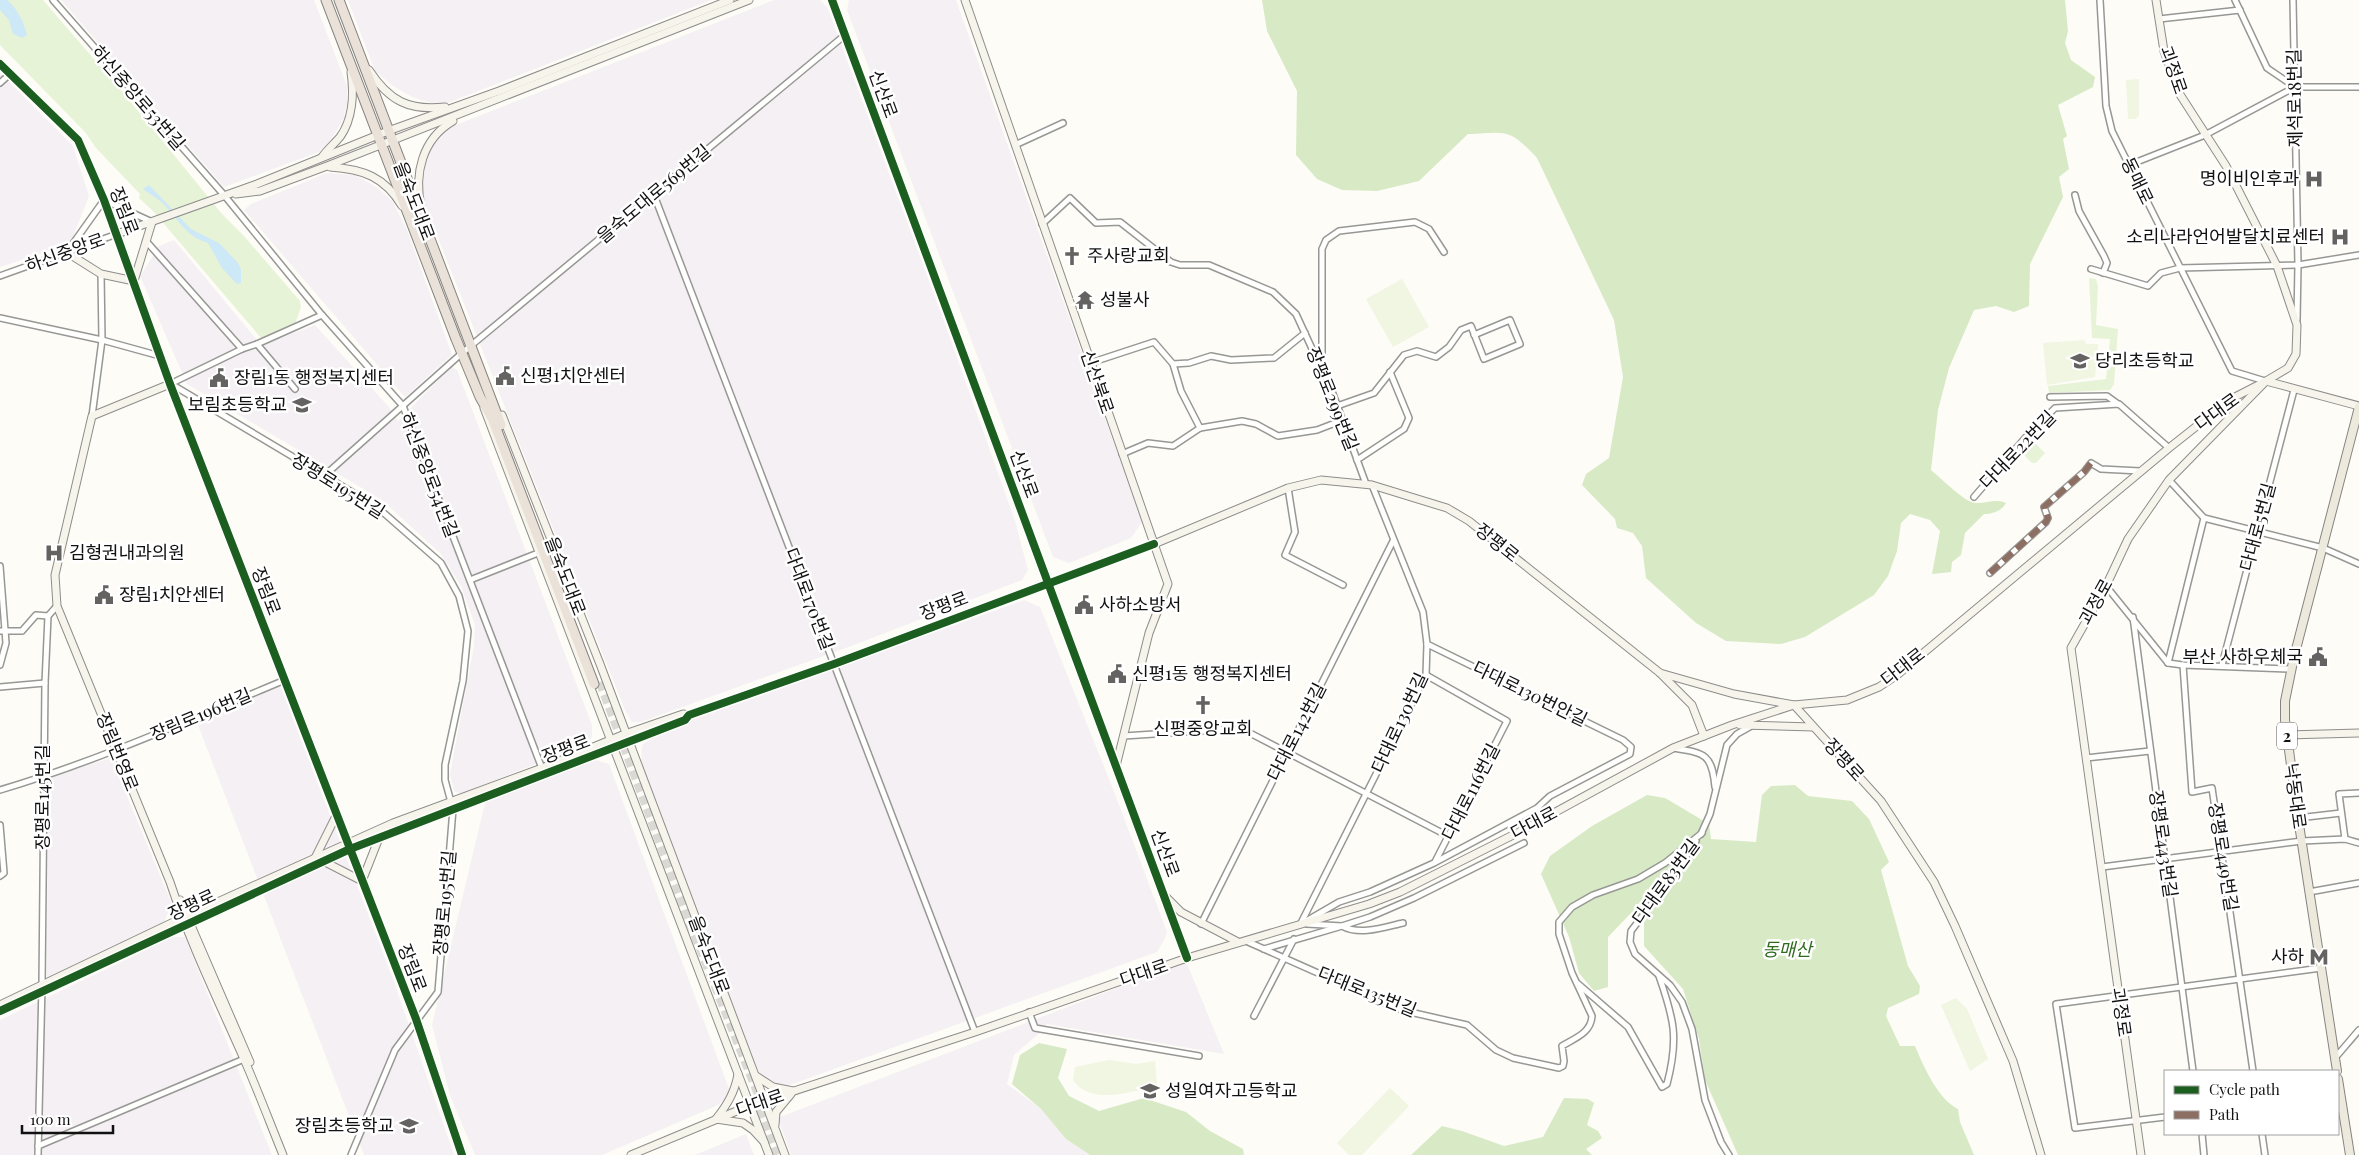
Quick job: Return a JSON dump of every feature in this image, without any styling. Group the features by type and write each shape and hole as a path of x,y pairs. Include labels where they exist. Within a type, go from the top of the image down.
{"highway":[{"name":"을숙도대로","path":"326,0 411,221 485,396"},
{"name":"을숙도대로","path":"339,0 424,227 466,350"},
{"path":"485,396 597,683"}],"main road":[{"name":"낙동대로","path":"2336,1070 2298,818 2287,735 2285,701 2291,669 2359,407"},
{"path":"2339,1095 2350,1155"}],"street":[{"name":"하신중앙로53번길","path":"53,0 221,196"},
{"path":"221,196 730,0"},
{"path":"221,196 260,191 382,146 749,0"},
{"name":"신산로","path":"832,0 1187,958"},
{"name":"신산북로","path":"965,0 1168,584 1168,589 1149,633 1116,766"},
{"name":"동매로","path":"2100,0 2106,106 2112,132 2232,371 2266,381"},
{"name":"괴정로","path":"2141,1155 2071,648 2106,586 2128,540 2169,480 2266,381 2288,368 2296,354 2297,325 2277,266 2226,166 2190,112 2173,78 2164,51 2156,0"},
{"path":"2235,0 2267,68 2295,87"},
{"name":"제석로18번길","path":"2292,0 2298,265 2297,325"},
{"path":"2159,19 2240,10"},
{"name":"을숙도대로569번길","path":"324,476 466,350 846,35"},
{"path":"362,60 376,83 402,103 425,109 456,106"},
{"path":"320,159 341,136 347,121 353,88 350,62"},
{"name":"장림로","path":"0,64 78,140 104,200 170,384 416,1019 462,1155"},
{"path":"0,83 10,74"},
{"path":"2129,165 2205,135 2295,87 2359,87"},
{"path":"424,227 417,188 418,171 424,154 437,132 455,120 458,115"},
{"path":"1015,145 1063,123"},
{"path":"328,166 356,169 380,181 394,193 411,221"},
{"name":"다대로170번길","path":"654,195 975,1032"},
{"name":"하신중앙로","path":"0,276 221,196"},
{"name":"하신중앙로54번길","path":"221,196 322,315 403,406 543,771"},
{"path":"2074,196 2079,211 2107,263 2103,273"},
{"name":"장평로299번길","path":"1042,224 1070,198 1096,223 1120,222 1171,262 1180,265 1209,265 1273,292 1296,314 1314,353 1322,364 1357,460 1369,484"},
{"path":"104,200 155,221 146,241 134,282 102,274 66,252 104,200"},
{"path":"1322,364 1322,249 1331,234 1339,231 1415,222 1429,229 1444,252"},
{"path":"146,241 242,349"},
{"path":"2091,269 2148,286 2161,273 2180,268 2298,265 2359,255"},
{"path":"102,274 102,340 92,416 170,384 242,349 322,315"},
{"path":"0,318 102,340 160,356"},
{"path":"1337,406 1374,393 1404,355 1417,351 1436,357 1450,347 1461,330 1470,326 1484,360 1520,344 1510,320 1474,335"},
{"path":"1173,364 1189,363 1211,356 1231,360 1274,358 1305,333"},
{"path":"1090,363 1154,342 1173,364 1181,390 1200,428"},
{"path":"257,344 295,389"},
{"path":"1357,460 1404,429 1410,418 1390,372"},
{"path":"2266,381 2359,407"},
{"name":"다대로","path":"631,1155 751,1105 975,1032 1187,958 1369,904 1400,892 1517,832 1673,748 1732,725 1794,706 1847,700 1864,694 1885,683 2140,471 2231,399 2266,381"},
{"name":"장평로195번길","path":"170,384 377,507 441,563 459,596 468,631 463,680 445,765 445,780 452,805 438,992 416,1019 395,1050 351,1155"},
{"name":"다대로5번길","path":"2222,665 2294,390"},
{"name":"을숙도대로","path":"485,396 538,553 610,744 770,1155"},
{"name":"을숙도대로","path":"485,396 502,415 785,1155"},
{"path":"2050,397 2107,396 2119,404 2169,448"},
{"name":"다대로22번길","path":"1974,497 2025,438 2056,408 2119,404"},
{"name":"장림번영로","path":"92,416 55,575 57,606 187,920"},
{"path":"1122,454 1148,443 1173,446 1200,428 1242,421 1256,424 1278,436 1317,430 1343,420"},
{"path":"1990,573 2046,522 2048,518 2044,507 2091,462 2101,468 2140,471"},
{"name":"장평로","path":"187,920 323,861 393,823 452,805 543,771 610,744 625,734 683,714 689,715 834,664 1154,544 1288,488 1321,480 1369,484 1447,508 1469,521 1660,672 1734,694 1794,706 1881,801 1934,882 2013,1061 2041,1155"},
{"path":"2169,480 2204,518 2323,548 2359,564"},
{"name":"다대로130번길","path":"1301,924 1426,675 1427,644 1423,612 1369,484"},
{"path":"1288,488 1295,532 1285,555 1343,585"},
{"path":"2168,663 2204,518"},
{"name":"다대로142번길","path":"1201,924 1393,541"},
{"path":"470,580 538,553"},
{"path":"0,566 2,631 6,643 0,664"},
{"path":"2106,586 2168,663 2183,666 2222,665 2291,669"},
{"path":"2,631 22,631 36,615 48,616 57,606"},
{"name":"장평로145번길","path":"38,1155 42,988 43,777 48,616"},
{"name":"장평로443번길","path":"2132,617 2193,1070"},
{"name":"다대로130번안길","path":"1427,644 1623,740 1631,747 1630,754 1550,796 1537,808 1434,863"},
{"name":"장평로449번길","path":"2183,666 2192,792 2212,788 2254,1070"},
{"path":"1660,672 1692,705 1704,736"},
{"name":"다대로116번길","path":"1426,675 1507,721 1434,863"},
{"name":"장림로196번길","path":"0,790 43,777 116,750 285,680"},
{"path":"0,686 45,683"},
{"name":"장평로","path":"610,744 628,741 685,720 689,715"},
{"path":"1732,725 1813,727"},
{"name":"다대로83번길","path":"1730,1155 1721,1142 1705,1100 1687,1015 1682,1002 1670,985 1635,954 1630,942 1631,931 1670,880 1702,833 1710,814 1726,745 1737,734 1753,725"},
{"path":"1124,736 1238,729 1246,731 1448,836"},
{"path":"2287,735 2359,732"},
{"path":"1673,748 1700,752 1708,759 1713,769 1715,793"},
{"path":"2086,758 2150,750"},
{"path":"2346,839 2339,794 2359,793"},
{"name":"장평로","path":"0,1005 42,988 315,858 379,838 452,805"},
{"path":"2298,818 2341,813"},
{"path":"315,858 337,814"},
{"path":"0,825 1,874"},
{"name":"다대로135번길","path":"1241,941 1264,949 1401,1010 1467,1025 1496,1050 1514,1058 1551,1068 1559,1068 1563,1066 1564,1061 1562,1046 1587,1031 1591,1023 1590,1010 1576,982 1559,934 1559,922 1572,907 1586,899 1638,879 1665,863 1688,847 1702,833"},
{"path":"323,861 362,881 379,838"},
{"path":"2102,867 2302,841 2346,839 2359,843"},
{"path":"1264,949 1342,926 1414,898 1524,843"},
{"path":"1301,924 1339,902 1370,892 1434,863"},
{"path":"2310,892 2359,883"},
{"path":"1164,895 1181,912 1201,924 1241,941"},
{"path":"187,920 211,990 246,1058 287,1155"},
{"path":"1301,924 1342,926 1350,930 1376,929 1403,924"},
{"path":"1254,1016 1294,940"},
{"path":"2164,1117 2075,1128 2056,1004 2321,968"},
{"path":"1576,982 1628,1027 1662,1087 1667,1084 1672,1067 1675,1029 1671,1010 1658,975"},
{"name":"장평로","path":"0,1011 42,988"},
{"path":"1029,1012 1035,1028 1199,1056"},
{"path":"2334,1058 2359,1030"},
{"path":"38,1146 246,1058"},
{"path":"246,1058 283,1155"},
{"path":"716,1119 728,1104 735,1088 738,1074"},
{"path":"756,1076 772,1087 793,1092 776,1112 775,1129"},
{"path":"716,1119 743,1123 753,1130 765,1144"},
{"path":"2202,1135 2204,1155"},
{"path":"2262,1135 2265,1155"}],"shaded area":[{"path":"61,0 314,0 347,86 347,105 343,120 329,143 319,152 224,187"},
{"path":"348,0 711,0 440,106 412,97 393,86 375,71"},
{"path":"774,0 820,0 828,9 945,324 1015,521 1028,570 1022,580 854,645 641,722 632,722 625,710 423,200 423,172 428,152 437,138 448,128"},
{"path":"849,0 956,0 1142,522 1131,538 1069,563 1053,557 847,10"},
{"path":"0,73 73,146 89,196 70,244 0,267"},
{"path":"327,173 355,175 378,188 393,202 407,230 452,355 405,397 244,210 251,204"},
{"path":"174,240 261,345 315,325 388,406 398,421 451,367 457,370 592,725 592,737 586,744 460,794 454,791 450,774 474,646 475,625 461,586 441,554 382,500 187,384 140,276 153,256 155,248"},
{"path":"1024,600 1040,607 1113,789 1167,932 1165,938 1157,952 787,1086 771,1084 763,1079 756,1066 641,764 642,746 674,726"},
{"path":"278,686 281,688 393,979 454,1155 364,1155 196,720"},
{"path":"111,758 172,904 164,922 47,979 48,778"},
{"path":"592,759 609,764 729,1089 725,1099 716,1106 602,1155 475,1155 450,1095 432,1025 486,799"},
{"path":"173,937 185,937 272,1155 0,1155 0,1020"},
{"path":"1185,962 1224,1054 1046,1024 1043,1030 1014,1055 1007,1084 1041,1109 1066,1139 1090,1155 791,1155 779,1121 780,1117"},
{"path":"746,1134 754,1155 695,1155"}],"green space":[{"path":"0,0 43,0 125,95 222,214 244,236 300,301 301,307 294,327 261,338 153,211 139,198 140,194 96,148 85,132 0,45"},
{"path":"1262,0 2065,0 2068,31 2065,43 2071,60 2095,77 2093,87 2058,105 2067,136 2063,139 2069,169 2059,177 2063,197 2030,264 2029,306 2014,312 1996,306 1974,310 1949,368 1938,410 1931,470 1958,494 1970,501 1979,503 1998,501 2006,503 2004,506 1996,512 1984,514 1965,533 1961,555 1952,562 1951,572 1932,574 1940,531 1930,520 1910,514 1901,523 1897,551 1888,576 1874,595 1805,637 1781,644 1726,641 1696,623 1646,578 1642,546 1633,533 1617,528 1615,519 1582,485 1586,474 1609,458 1623,377 1614,320 1537,158 1520,141 1507,134 1468,134 1419,181 1377,191 1342,190 1317,179 1296,155 1297,91 1267,31"},
{"path":"2139,79 2139,116 2135,119 2128,119 2126,80"},
{"path":"2089,278 2096,279 2098,287 2096,325 2118,329 2114,384 2110,390 2049,393 2048,386 2106,379 2110,339 2092,338"},
{"path":"1402,279 1429,327 1393,347 1366,299"},
{"path":"2084,340 2086,344 2098,344 2095,377 2047,385 2043,343"},
{"path":"2031,439 2045,453 2036,463 2032,463 2020,451"},
{"name":"동매산","path":"1795,785 1808,796 1852,801 1869,819 1889,862 1881,870 1908,966 1920,986 1919,994 1888,1008 1886,1016 1900,1046 1915,1046 1938,1090 1950,1104 1958,1109 1960,1122 1974,1155 1738,1155 1705,1080 1699,1039 1683,989 1644,946 1644,917 1632,912 1608,937 1608,987 1594,991 1579,973 1569,937 1541,874 1550,856 1592,826 1647,795 1665,798 1709,824 1711,839 1756,842 1762,795 1771,786"},
{"path":"1956,998 1967,1009 1988,1059 1970,1071 1941,1005"},
{"path":"1039,1043 1067,1049 1058,1078 1069,1096 1099,1111 1144,1098 1186,1112 1210,1131 1243,1149 1244,1155 1090,1155 1066,1139 1041,1109 1012,1084 1020,1055"},
{"path":"1109,1060 1136,1064 1155,1061 1157,1085 1136,1091 1101,1095 1090,1093 1073,1080 1075,1067"},
{"path":"1390,1088 1409,1106 1362,1155 1349,1155 1337,1143"},
{"path":"1564,1098 1588,1099 1594,1103 1587,1125 1598,1131 1602,1138 1586,1149 1592,1155 1411,1155 1442,1126 1504,1146 1543,1137"}],"water":[{"path":"0,0 7,0 14,7 22,20 27,35 22,38 13,34 9,20 0,10"},
{"path":"149,185 191,229 219,243 238,263 241,270 241,283 237,284 222,268 208,243 192,235 159,200 143,189"}],"tunnel":[{"path":"600,682 685,910 761,1101"},
{"path":"754,1097 776,1155"}],"marked path":[{"path":"1990,573 2046,522 2048,518 2044,507 2084,472 2091,463 2095,466"}],"cycle path":[{"path":"832,0 1187,958"},
{"path":"0,64 78,140 104,200 170,384 416,1019 462,1155"},
{"path":"0,1011 350,849 685,720 689,715 834,664 1154,544"}],"place":[{"name":"명이비인후과","path":"2314,179"},
{"name":"소리나라언어발달치료센터","path":"2340,237"},
{"name":"주사랑교회","path":"1072,256"},
{"name":"성불사","path":"1085,300"},
{"name":"당리초등학교","path":"2080,361"},
{"name":"신평1치안센터","path":"505,376"},
{"name":"장림1동 행정복지센터","path":"219,378"},
{"name":"보림초등학교","path":"302,405"},
{"name":"김형권내과의원","path":"54,553"},
{"name":"장림1치안센터","path":"104,595"},
{"name":"사하소방서","path":"1084,605"},
{"name":"부산 사하우체국","path":"2318,657"},
{"name":"신평1동 행정복지센터","path":"1117,674"},
{"name":"신평중앙교회","path":"1203,705"},
{"name":"사하","path":"2319,957"},
{"name":"성일여자고등학교","path":"1150,1091"},
{"name":"장림초등학교","path":"409,1126"}]}
